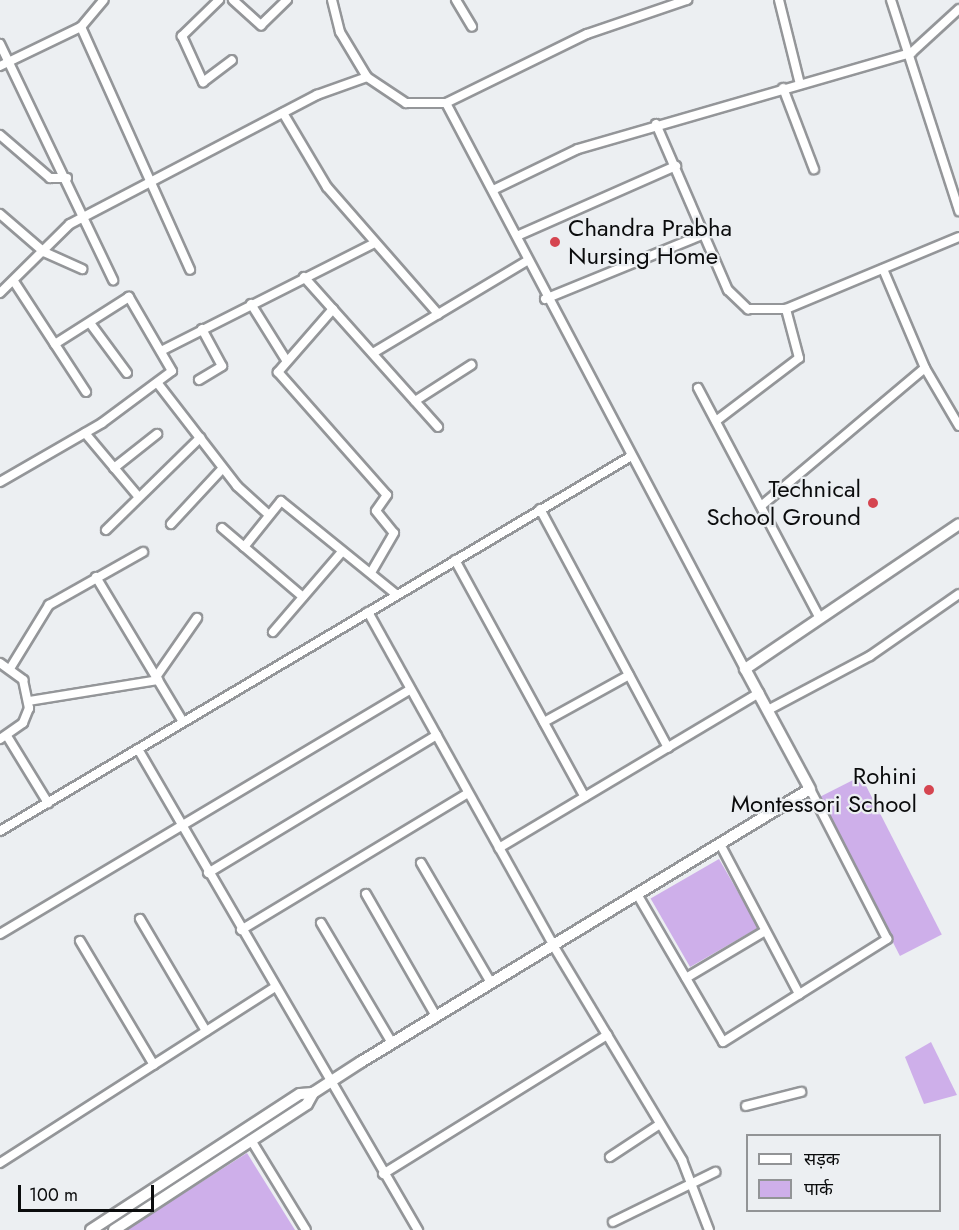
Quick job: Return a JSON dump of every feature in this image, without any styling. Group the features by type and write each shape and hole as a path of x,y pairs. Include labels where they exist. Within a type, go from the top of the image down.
{"street":[{"path":"4,64 81,27 104,0"},
{"path":"219,0 182,36 203,82 231,60"},
{"path":"233,0 261,25 287,0"},
{"path":"332,0 340,32 367,77 406,103 446,103 587,33 687,0"},
{"path":"456,0 472,27"},
{"path":"778,0 800,84"},
{"path":"891,0 911,52 959,211"},
{"path":"493,190 578,149 656,124 911,52 959,9"},
{"path":"81,27 190,270"},
{"path":"0,44 4,64 67,178 113,280"},
{"path":"0,293 15,283 70,224 153,184 283,113 367,77"},
{"path":"783,88 814,169"},
{"path":"446,103 517,236 545,299 759,693 887,939 723,1042 637,894"},
{"path":"283,113 327,187 438,314"},
{"path":"656,124 676,166 702,235 728,290 748,309 786,309 959,237"},
{"path":"0,135 50,178 67,178"},
{"path":"517,236 676,166"},
{"path":"0,214 44,252 82,268"},
{"path":"545,299 702,235"},
{"path":"161,351 375,243"},
{"path":"373,353 527,261"},
{"path":"883,269 925,368 959,426"},
{"path":"304,277 438,427"},
{"path":"15,283 86,392"},
{"path":"0,482 85,433 159,385 172,371 129,297 55,344"},
{"path":"251,304 286,360"},
{"path":"244,547 281,501 364,573 372,571 394,533 376,511 387,495 280,376 286,360 333,309"},
{"path":"716,421 799,358 786,309"},
{"path":"90,323 127,373"},
{"path":"199,380 222,366 202,329"},
{"path":"415,401 471,365"},
{"path":"761,506 925,368"},
{"path":"159,385 224,468 269,515"},
{"path":"698,388 820,618"},
{"path":"85,433 137,495"},
{"path":"114,468 157,434"},
{"path":"106,530 137,495 200,438"},
{"path":"0,831 630,457"},
{"path":"171,524 224,468"},
{"path":"540,509 668,748"},
{"path":"745,669 959,524"},
{"path":"222,528 303,597"},
{"path":"11,667 49,605 143,552"},
{"path":"273,632 341,553"},
{"path":"455,560 585,797"},
{"path":"372,571 397,595"},
{"path":"96,577 183,722"},
{"path":"768,710 870,656 959,594"},
{"path":"368,612 553,945 660,1124 691,1184 709,1230"},
{"path":"29,701 157,679 197,618"},
{"path":"0,663 11,667 23,680 29,701 23,723 4,738 48,802"},
{"path":"544,722 629,675"},
{"path":"0,934 411,689"},
{"path":"499,848 759,693"},
{"path":"208,873 437,735"},
{"path":"138,749 328,1083 418,1230"},
{"path":"114,1230 307,1104 313,1094 328,1083 392,1042 810,789"},
{"path":"241,930 468,792"},
{"path":"720,844 799,994"},
{"path":"422,863 491,983"},
{"path":"366,894 436,1016"},
{"path":"140,919 206,1031"},
{"path":"321,923 392,1042"},
{"path":"686,978 765,931"},
{"path":"80,941 154,1065"},
{"path":"0,1163 273,988"},
{"path":"383,1174 607,1035"},
{"path":"746,1106 801,1092"},
{"path":"91,1230 103,1227 300,1094 313,1094"},
{"path":"610,1157 660,1124"},
{"path":"251,1140 306,1230"},
{"path":"614,1222 715,1172"}],"green space":[{"path":"861,776 942,935 900,956 819,797"},
{"path":"719,859 759,927 690,967 651,898"},
{"path":"931,1042 957,1095 924,1104 905,1057"},
{"path":"247,1153 295,1230 126,1230"}],"place":[{"name":"Chandra Prabha Nursing Home","path":"555,242"},
{"name":"Technical School Ground","path":"873,503"},
{"name":"Rohini Montessori School","path":"929,790"}]}
